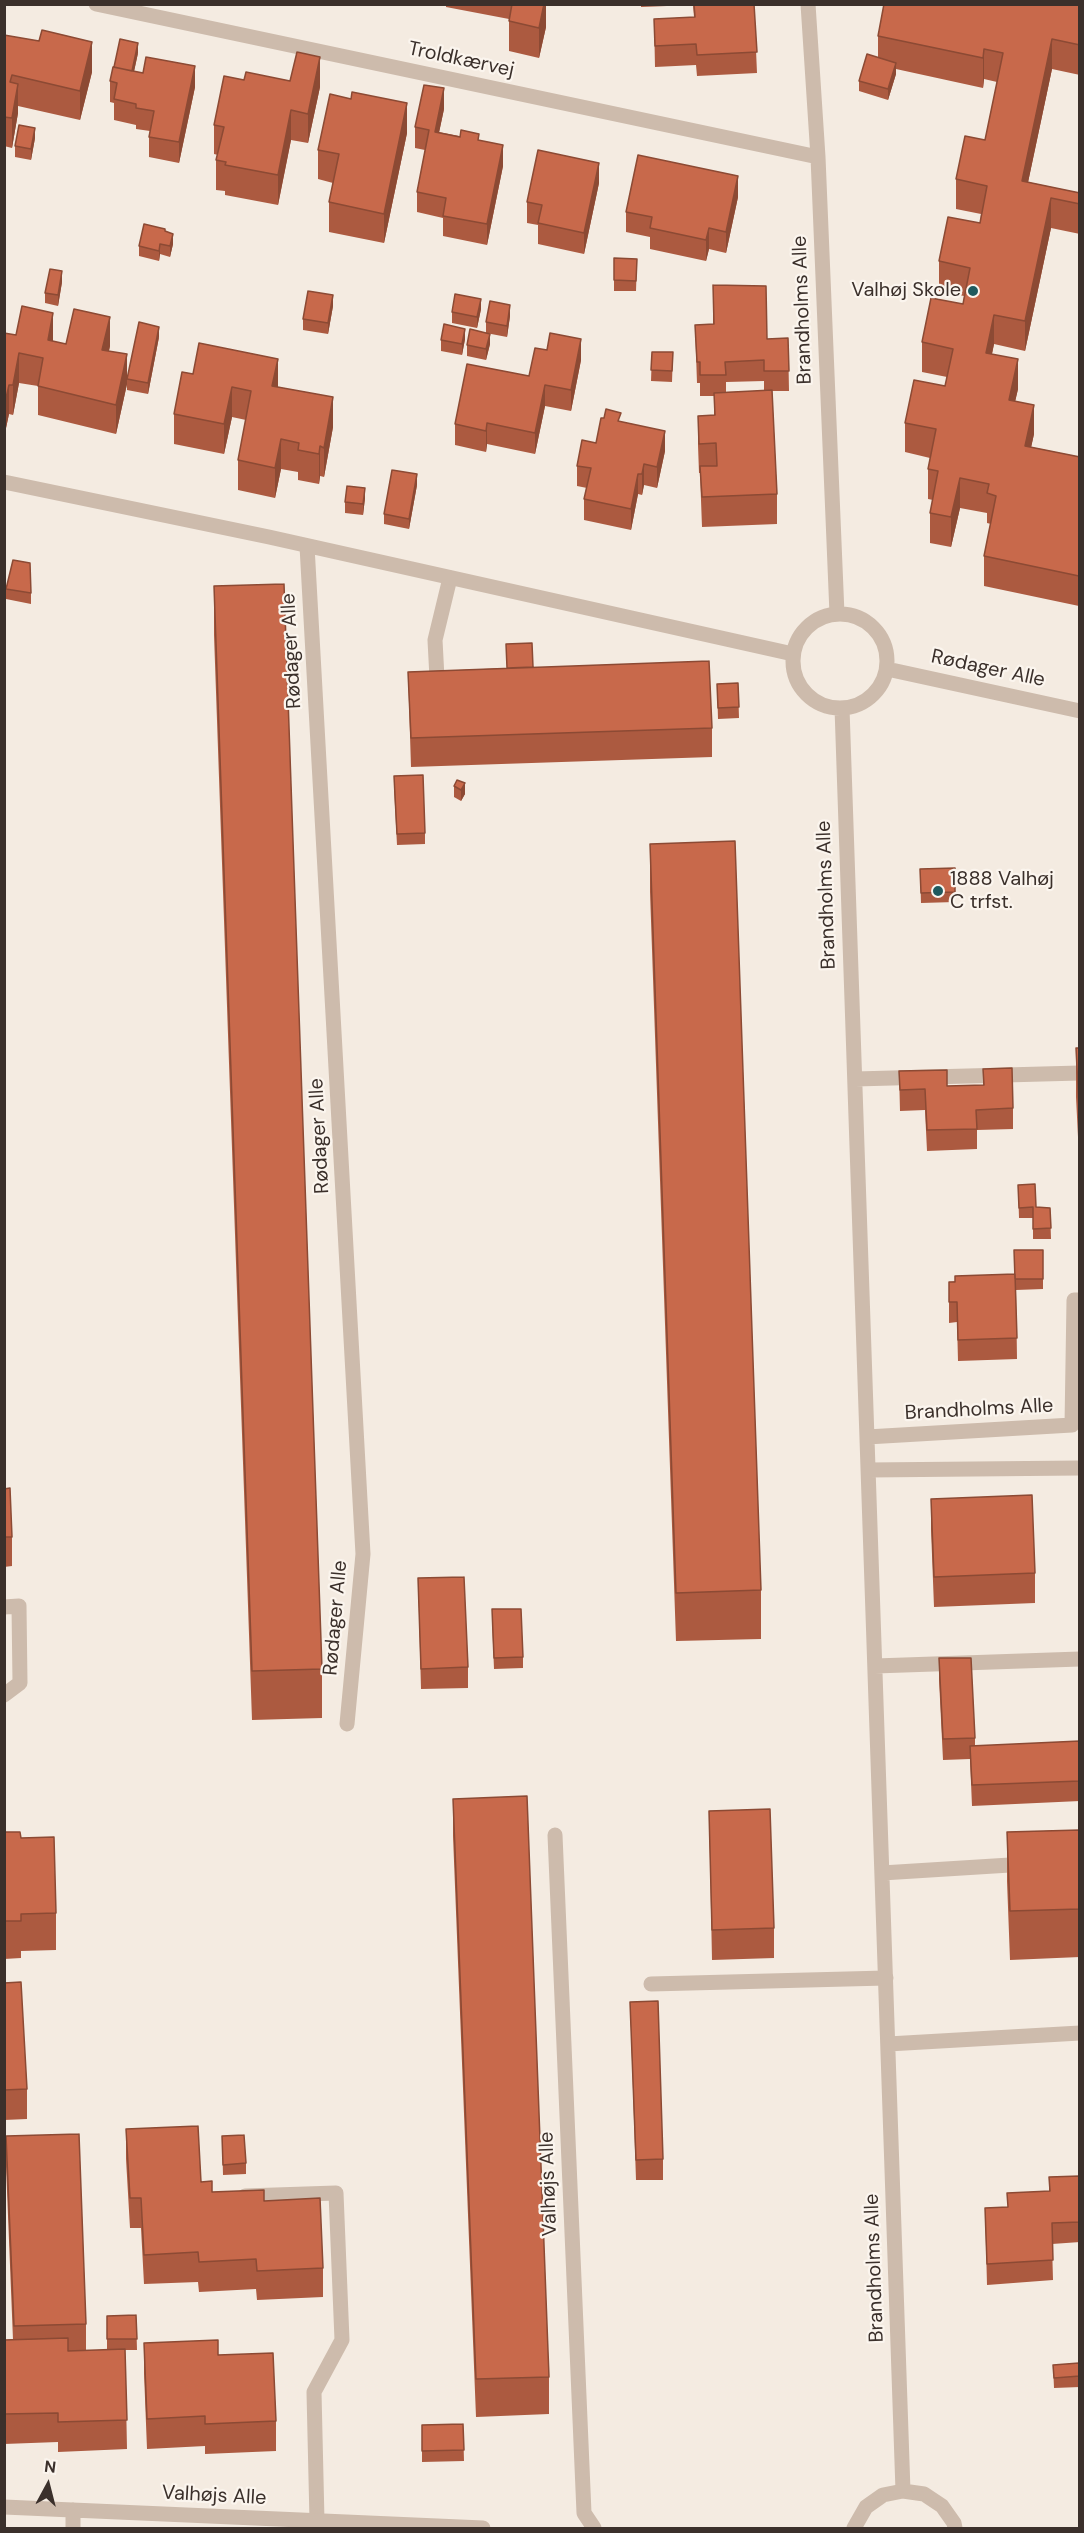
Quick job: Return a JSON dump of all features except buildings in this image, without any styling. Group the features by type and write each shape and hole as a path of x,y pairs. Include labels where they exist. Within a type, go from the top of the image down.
{"street":[{"name":"Troldkærvej","path":"96,4 818,157"},
{"name":"Brandholms Alle","path":"808,4 818,157 837,614"},
{"path":"4,482 307,546 793,654"},
{"name":"Rødager Alle","path":"307,546 363,1554 347,1724"},
{"path":"437,678 435,640 450,578"},
{"path":"837,614 864,620 875,629 883,641 887,655 887,669 881,684 871,697 858,705 842,708 825,706 805,693 794,671 793,654 798,639 808,626 821,618 837,614"},
{"name":"Rødager Alle","path":"887,669 1080,711"},
{"name":"Brandholms Alle","path":"842,708 903,2491"},
{"path":"855,1079 1080,1073"},
{"name":"Brandholms Alle","path":"867,1437 1072,1425 1074,1300 1080,1300"},
{"path":"868,1470 1080,1468"},
{"path":"4,1606 19,1606 20,1683 4,1695"},
{"path":"875,1666 1080,1659"},
{"name":"Valhøjs Alle","path":"555,1835 584,2513 594,2529"},
{"path":"882,1873 1045,1863"},
{"path":"651,1984 886,1978"},
{"path":"888,2044 1080,2033"},
{"path":"227,2197 336,2193 342,2340 314,2392 317,2521"},
{"path":"854,2529 866,2507 883,2495 903,2491 924,2494 942,2506 954,2523 955,2529"},
{"name":"Valhøjs Alle","path":"4,2507 317,2521 352,2526 483,2529"},
{"path":"73,2510 73,2529"}],"place":[{"name":"Valhøj Skole","path":"973,291"},
{"name":"1888 Valhøj C trfst.","path":"938,891"}]}
